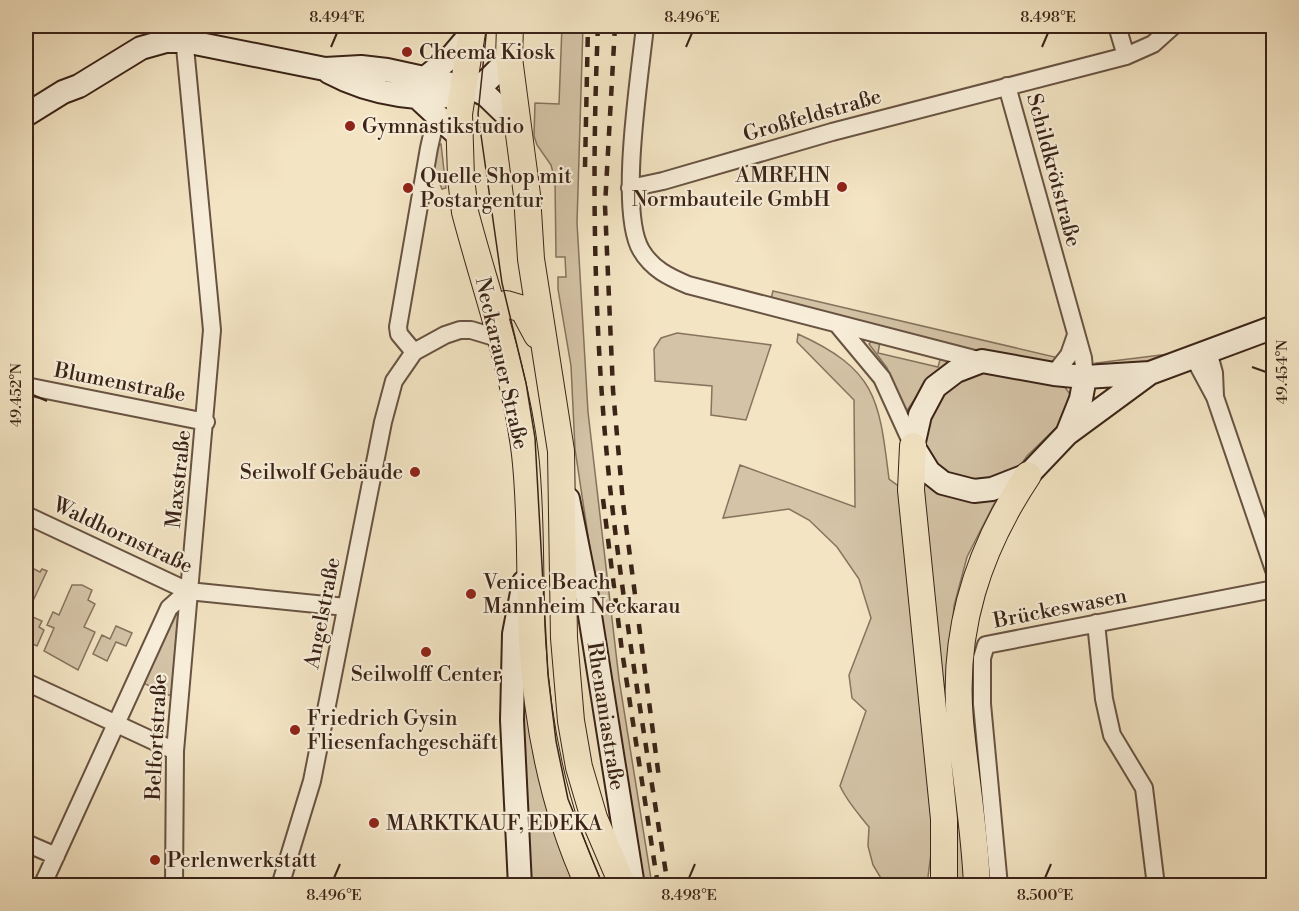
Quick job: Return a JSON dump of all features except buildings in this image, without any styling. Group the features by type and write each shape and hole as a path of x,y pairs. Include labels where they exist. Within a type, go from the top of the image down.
{"main road":[{"name":"Neckarauer Straße","path":"510,26 509,58 531,260 556,409 562,476 564,638 571,721 579,767 594,818 623,885"},
{"name":"Neckarauer Straße","path":"473,28 458,135 465,212 519,412 525,456 532,641 541,726 565,828 589,885"},
{"path":"493,310 506,304 523,309 531,329 543,342"},
{"path":"913,446 911,490 944,819 942,880"},
{"path":"977,885 960,719 958,682 962,634 972,590 987,548 1004,511 1028,475"}],"street":[{"path":"645,26 630,188 634,234 646,257 664,275 688,285 837,324 860,338 1054,374 1085,377 1150,373"},
{"path":"1117,26 1126,56"},
{"name":"Schildkrötstraße","path":"1085,377 1083,358 1007,86 1126,56 1153,44 1173,26"},
{"path":"421,87 451,57 473,28"},
{"path":"26,115 63,92 80,86 141,48 184,33 325,69 350,81 466,89 486,95 518,126"},
{"name":"Maxstraße","path":"184,33 212,330 206,422 188,591"},
{"path":"466,89 487,81 509,58"},
{"path":"26,126 71,97 80,86"},
{"name":"Großfeldstraße","path":"630,188 663,181 832,132 1007,86"},
{"path":"421,87 437,113 458,135"},
{"path":"414,352 399,334 398,327 437,113"},
{"path":"860,338 882,378 913,446 929,472 943,483 974,491 992,489 1028,475 1067,434 1150,373 1274,327"},
{"name":"Angelstraße","path":"280,885 312,781 389,397 400,370 414,352 445,335 471,330 501,339"},
{"path":"1054,374 1069,355 1076,335"},
{"path":"1200,353 1214,373 1215,397 1274,570"},
{"path":"913,446 920,415 926,399 935,387 956,370 982,361"},
{"path":"1067,434 1081,399 1085,377"},
{"name":"Blumenstraße","path":"26,386 206,422"},
{"name":"Rhenaniastraße","path":"562,476 572,511 585,584 633,885"},
{"name":"Waldhornstraße","path":"26,515 188,591 346,607"},
{"path":"520,885 513,731 514,645 530,557"},
{"name":"Brückeswasen","path":"999,885 984,737 982,658 986,645 1274,589"},
{"path":"42,885 169,608 188,591"},
{"name":"Belfortstraße","path":"174,885 175,751 188,591"},
{"path":"1096,623 1104,699 1112,735 1144,788 1156,885"},
{"path":"26,682 175,751"},
{"path":"26,843 56,856"}],"shaded area":[{"path":"562,26 583,26 577,223 588,412 619,679 652,885 639,885 590,575 590,549 575,449 571,366 558,289 558,277 566,277 565,257 556,257 555,180 551,165 537,145 534,136 535,103 559,104"},
{"path":"441,144 446,188 442,189 433,168 438,145"},
{"path":"773,291 1059,358 1048,365 1032,366 771,299"},
{"path":"677,333 771,345 746,420 711,415 712,386 655,381 654,349 661,338"},
{"path":"798,334 824,347 859,375 877,407 889,479 901,488 934,829 927,885 885,885 873,865 868,846 869,827 840,786 866,711 852,698 849,675 871,618 859,579 837,547 809,520 789,509 723,518 740,465 855,507 854,400 797,342"},
{"path":"872,340 880,342 878,353 938,367 941,356 952,362 931,375 906,412 887,368 869,344"},
{"path":"1169,354 1135,367 1103,369 1096,363"},
{"path":"991,372 1064,386 1070,394 1071,403 1062,422 1027,456 998,496 967,557 954,606 949,663 966,885 958,885 926,546 921,431 940,391 963,377"},
{"path":"26,565 40,572 42,569 47,571 32,603 26,600"},
{"path":"72,585 82,585 92,590 88,600 95,604 84,627 95,632 78,670 44,651 54,628 47,625 53,612 59,615"},
{"path":"173,613 178,615 171,696 141,682"},
{"path":"26,614 42,621 39,627 44,630 37,646 26,641"},
{"path":"116,626 132,633 126,646 116,642 107,661 93,654 102,635 110,639"},
{"path":"516,648 579,885 524,885"}],"tram line":[{"path":"487,26 478,114 502,283 526,383 535,438 548,675 556,741 568,799 603,886"}],"railway":[{"path":"585,167 588,26"},
{"path":"598,26 595,206 601,385 612,505 624,600 668,886"},
{"path":"615,26 605,206 613,390 623,503 659,778"},
{"path":"603,499 622,651 658,886"}],"place":[{"name":"Cheema Kiosk","path":"407,52"},
{"name":"Gymnastikstudio","path":"350,126"},
{"name":"AMREHN Normbauteile GmbH","path":"842,187"},
{"name":"Quelle Shop mit Postargentur","path":"408,188"},
{"name":"Seilwolf Gebäude","path":"415,472"},
{"name":"Venice Beach Mannheim Neckarau","path":"471,594"},
{"name":"Seilwolff Center","path":"426,652"},
{"name":"Friedrich Gysin Fliesenfachgeschäft","path":"295,730"},
{"name":"MARKTKAUF, EDEKA","path":"374,823"},
{"name":"Perlenwerkstatt","path":"155,860"}]}
